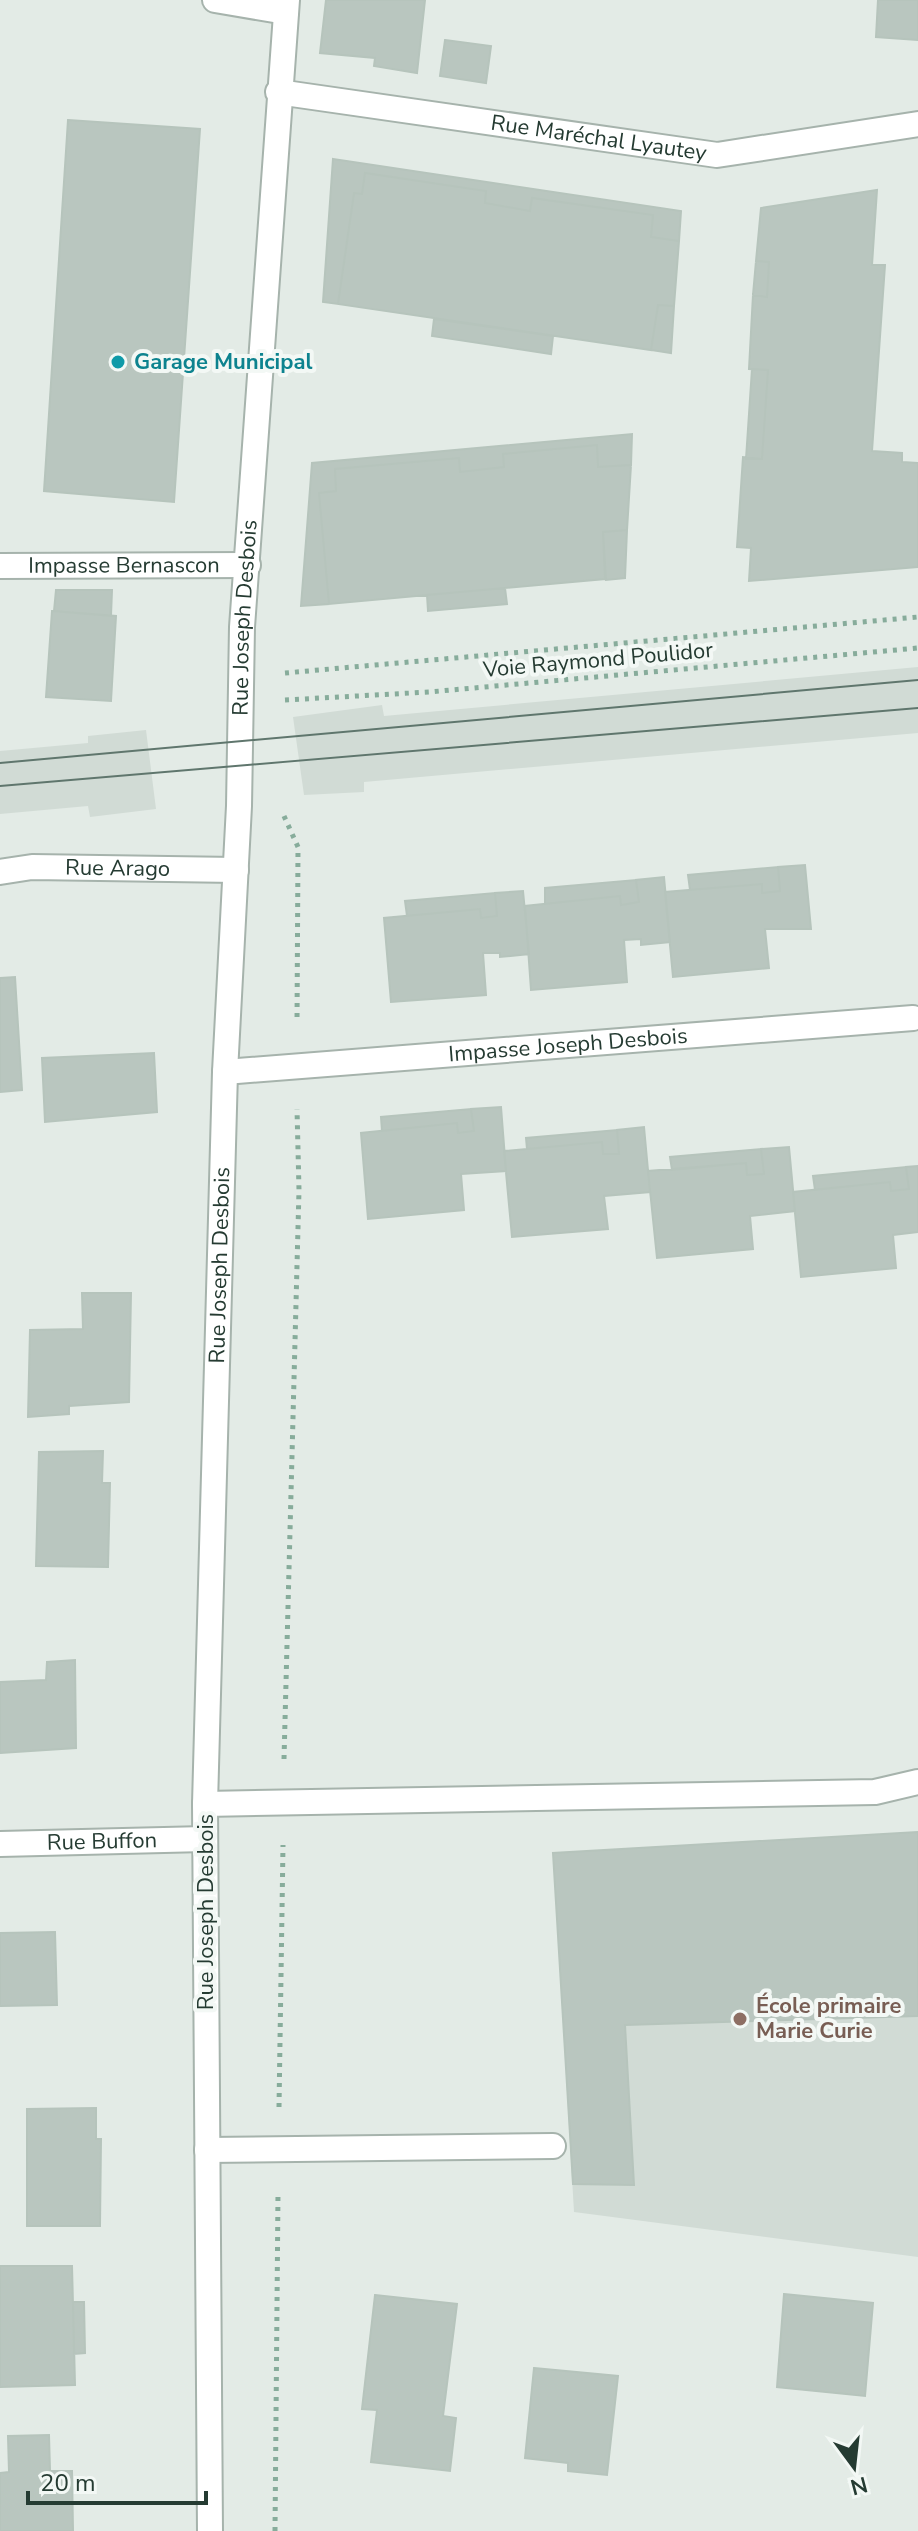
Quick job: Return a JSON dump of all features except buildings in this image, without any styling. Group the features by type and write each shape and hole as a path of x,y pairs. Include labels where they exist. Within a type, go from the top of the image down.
{"street":[{"path":"215,0 286,6"},
{"name":"Rue Joseph Desbois","path":"210,2531 205,1804 225,1072 236,870 242,627 286,6"},
{"name":"Rue Maréchal Lyautey","path":"278,92 717,155 918,124"},
{"name":"Impasse Bernascon","path":"0,566 248,565"},
{"name":"Rue Arago","path":"0,872 32,867 236,870"},
{"name":"Impasse Joseph Desbois","path":"225,1072 913,1018"},
{"path":"205,1804 875,1792 918,1782"},
{"name":"Rue Buffon","path":"0,1844 205,1839"},
{"path":"207,2150 553,2146"}],"path":[{"path":"280,673 918,617"},
{"name":"Voie Raymond Poulidor","path":"280,701 429,692 918,648"},
{"path":"283,1804 299,1190 296,1067 298,847 290,829"}],"shaded area":[{"path":"918,667 918,733 364,782 364,792 304,795 293,717 382,705 384,716"},
{"path":"146,730 156,809 90,817 88,806 0,814 0,751 88,743 88,736"},
{"name":"École primaire Marie Curie","path":"918,1832 918,2257 574,2212 553,1853"}],"tram line":[{"path":"0,763 918,680"},
{"path":"0,786 918,708"}],"place":[{"name":"Garage Municipal","path":"118,362"},
{"name":"École primaire Marie Curie","path":"740,2019"}]}
